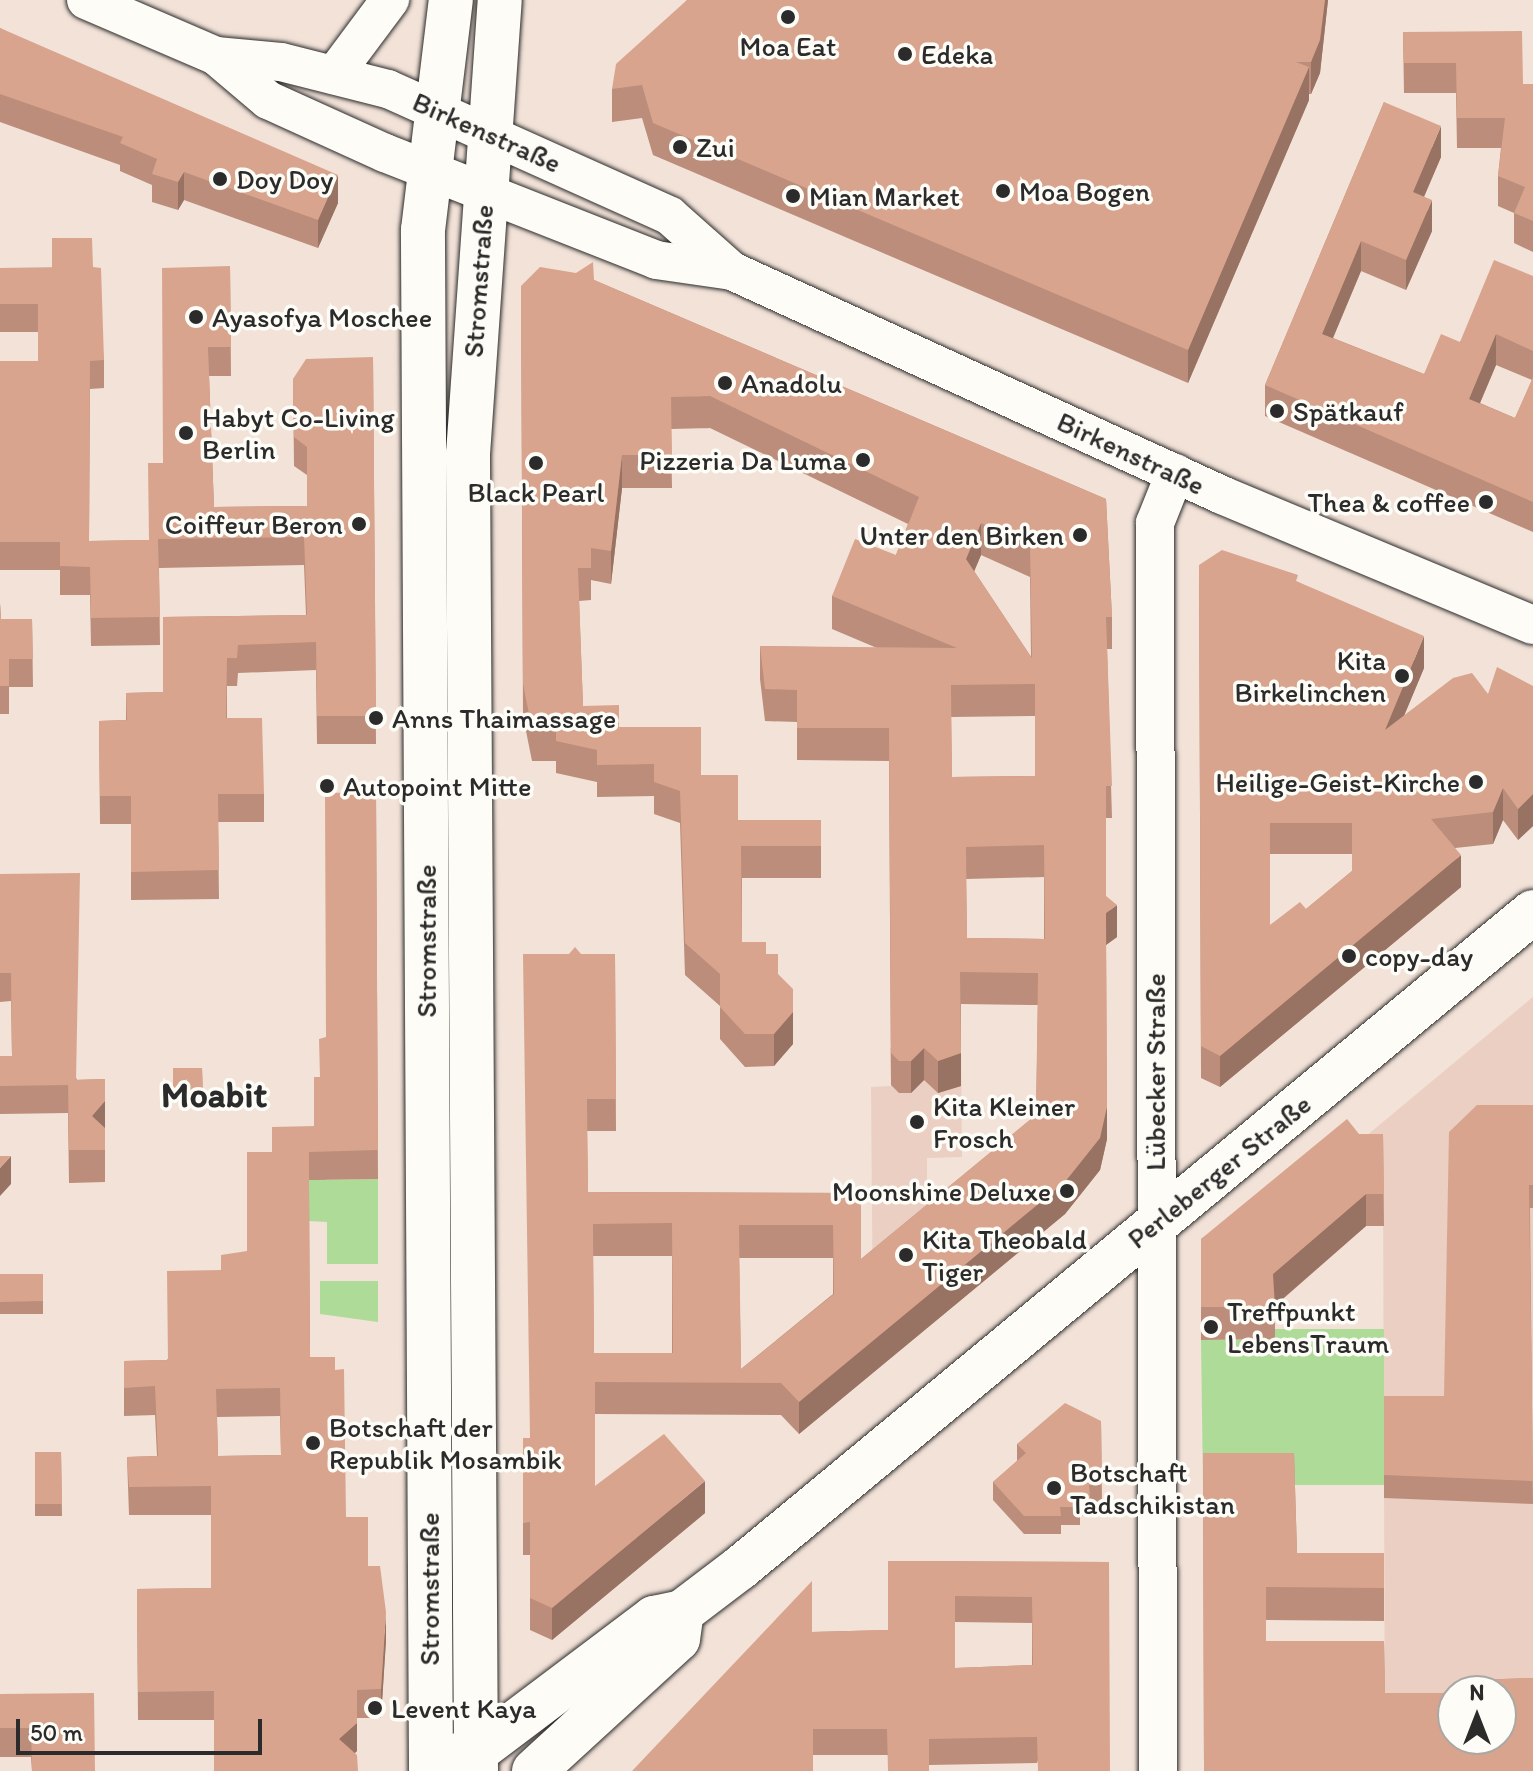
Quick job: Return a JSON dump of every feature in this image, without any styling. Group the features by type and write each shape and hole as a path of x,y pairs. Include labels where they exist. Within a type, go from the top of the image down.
{"main road":[{"name":"Stromstraße","path":"431,1765 423,230 451,0"},
{"name":"Stromstraße","path":"476,1762 468,454 500,0"},
{"name":"Perleberger Straße","path":"431,1765 476,1762 654,1618 682,1612 1533,912"},
{"path":"534,1771 678,1639 682,1612"}],"street":[{"name":"Birkenstraße","path":"86,0 216,56 334,75 439,112 670,216 732,271"},
{"path":"334,75 390,0"},
{"name":"Birkenstraße","path":"216,56 268,100 431,172 656,260 732,271 1175,473 1533,625"},
{"name":"Lübecker Straße","path":"1158,1771 1155,523 1175,473"}],"shaded area":[{"path":"1533,997 1533,1771 1385,1771 1383,1168 1347,1152"},
{"path":"890,1048 961,1048 962,1157 927,1158 927,1239 873,1327 871,1087 891,1086"}],"green space":[{"path":"378,1179 378,1264 327,1264 327,1222 309,1221 309,1180"},
{"path":"320,1281 378,1281 378,1322 320,1314"},
{"path":"1274,1329 1384,1329 1384,1485 1203,1485 1201,1340 1274,1339"}],"building":[{"name":"Moa Bogen","path":"687,0 1325,0 1320,40 1311,62 1296,62 1309,67 1188,350 653,123 642,85 612,89 616,64"},
{"path":"0,28 338,175 318,220 184,172 178,182 152,174 157,159 120,143 123,137 0,94"},
{"path":"1522,31 1523,84 1533,84 1533,221 1514,213 1525,187 1498,176 1505,118 1457,118 1456,63 1404,63 1403,32"},
{"path":"1384,102 1441,126 1413,192 1432,200 1406,260 1361,241 1322,334 1424,374 1441,334 1460,342 1494,260 1533,276 1533,351 1496,334 1469,399 1515,418 1533,377 1533,502 1265,385"},
{"path":"52,238 92,238 93,267 101,268 104,360 90,361 89,541 149,540 148,463 163,463 162,268 230,266 231,347 208,347 214,507 307,506 307,447 294,437 293,379 306,359 373,357 376,716 317,716 316,642 238,645 237,658 227,658 226,718 262,718 264,794 218,794 219,870 131,872 131,796 100,796 99,721 127,720 126,693 163,692 163,617 307,615 304,537 158,539 160,617 91,618 90,567 60,566 60,542 0,542 0,361 38,361 38,304 0,304 0,268 52,268"},
{"path":"593,262 594,280 1106,499 1112,617 1106,617 1112,786 1106,786 1106,896 1117,905 1106,913 1107,1107 1100,1138 1065,1182 799,1402 781,1383 595,1382 595,1486 664,1434 705,1481 552,1608 530,1598 530,1522 523,1523 523,1438 530,1438 523,954 569,954 575,947 581,954 615,954 616,1099 587,1099 588,1192 861,1193 861,1259 1036,1115 1038,973 960,972 961,1053 938,1061 924,1048 911,1061 899,1061 891,1053 889,728 797,728 797,690 765,689 760,646 957,648 832,596 855,539 896,555 919,497 710,396 671,397 672,455 622,455 611,551 591,548 591,568 578,568 583,706 619,705 619,727 701,727 701,775 738,775 738,820 821,820 821,846 741,846 742,942 766,942 766,954 778,954 778,974 793,989 793,1012 774,1034 745,1034 720,1007 720,974 685,943 680,791 654,782 654,764 597,765 597,750 556,741 556,729 532,729 523,684 521,286 540,267 576,273","holes":["981,523 1030,545 1032,658 966,559","1035,684 1035,776 952,777 951,685","1044,845 1045,939 967,938 966,847","672,1223 673,1353 594,1353 593,1224","739,1225 833,1225 834,1294 741,1369"]},
{"path":"1222,550 1298,575 1296,581 1424,636 1385,730 1453,678 1472,673 1488,694 1497,667 1533,686 1533,794 1518,809 1503,788 1493,812 1431,819 1461,855 1220,1056 1201,1046 1199,565","holes":["1270,823 1352,823 1352,871 1306,909 1300,902 1270,925"]},
{"path":"0,603 1,619 32,619 33,659 9,659 9,686 0,686"},
{"path":"376,792 378,1150 309,1152 309,1193 310,1357 335,1357 335,1370 344,1369 346,1517 368,1517 368,1566 380,1566 386,1612 381,1689 357,1690 357,1723 339,1739 357,1755 358,1771 214,1771 214,1691 138,1692 137,1589 211,1588 211,1486 129,1487 127,1457 158,1456 155,1386 124,1388 124,1361 168,1360 167,1271 221,1270 221,1255 247,1251 247,1152 272,1152 272,1127 314,1126 314,1077 320,1077 319,1039 326,1037 325,793","holes":["280,1388 281,1455 218,1456 216,1389"]},
{"path":"80,873 76,1080 68,1080 68,1085 0,1086 0,1056 12,1056 11,973 0,973 0,874"},
{"path":"173,1068 202,1068 203,1096 173,1096"},
{"path":"105,1079 105,1101 92,1116 105,1128 105,1150 69,1150 68,1080"},
{"path":"1477,1105 1533,1105 1533,1185 1529,1185 1533,1481 1384,1475 1384,1396 1444,1396 1449,1132"},
{"path":"1347,1119 1359,1134 1383,1134 1384,1194 1366,1194 1273,1274 1275,1307 1201,1307 1201,1239"},
{"path":"0,1156 11,1156 0,1168"},
{"path":"0,1274 43,1274 43,1301 0,1302"},
{"name":"Botschaft Tadschikistan","path":"1065,1403 1101,1421 1102,1485 1089,1485 1090,1498 1079,1498 1080,1507 1060,1507 1061,1516 1024,1516 993,1482 1026,1453 1017,1444"},
{"path":"35,1452 61,1452 62,1504 35,1504"},
{"path":"1203,1453 1294,1453 1297,1553 1384,1553 1384,1588 1266,1587 1266,1641 1384,1641 1385,1693 1437,1693 1437,1755 1517,1755 1517,1679 1533,1678 1533,1771 1204,1771"},
{"path":"888,1561 1109,1562 1110,1771 1038,1771 1037,1737 929,1739 929,1771 888,1771 887,1729 813,1729 813,1771 632,1771 812,1581 812,1632 888,1630","holes":["955,1596 1032,1597 1033,1665 955,1668"]},
{"path":"94,1693 95,1771 32,1771 31,1728 0,1728 0,1694"}],"place":[{"name":"Moa Eat","path":"788,17"},
{"name":"Edeka","path":"905,54"},
{"name":"Zui","path":"680,147"},
{"name":"Doy Doy","path":"220,179"},
{"name":"Moa Bogen","path":"1003,191"},
{"name":"Mian Market","path":"793,196"},
{"name":"Ayasofya Moschee","path":"196,317"},
{"name":"Anadolu","path":"725,383"},
{"name":"Spätkauf","path":"1277,411"},
{"name":"Habyt Co-Living Berlin","path":"186,433"},
{"name":"Pizzeria Da Luma","path":"863,460"},
{"name":"Black Pearl","path":"536,463"},
{"name":"Thea & coffee","path":"1486,502"},
{"name":"Coiffeur Beron","path":"359,524"},
{"name":"Unter den Birken","path":"1080,535"},
{"name":"Kita Birkelinchen","path":"1402,676"},
{"name":"Anns Thaimassage","path":"376,718"},
{"name":"Heilige-Geist-Kirche","path":"1476,782"},
{"name":"Autopoint Mitte","path":"327,786"},
{"name":"copy-day","path":"1349,956"},
{"name":"Kita Kleiner Frosch","path":"917,1122"},
{"name":"Moonshine Deluxe","path":"1067,1191"},
{"name":"Kita Theobald Tiger","path":"906,1255"},
{"name":"Treffpunkt LebensTraum","path":"1211,1327"},
{"name":"Botschaft der Republik Mosambik","path":"313,1443"},
{"name":"Botschaft Tadschikistan","path":"1054,1488"},
{"name":"Levent Kaya","path":"375,1708"}],"district":[{"name":"Moabit","path":"214,1095"}]}
